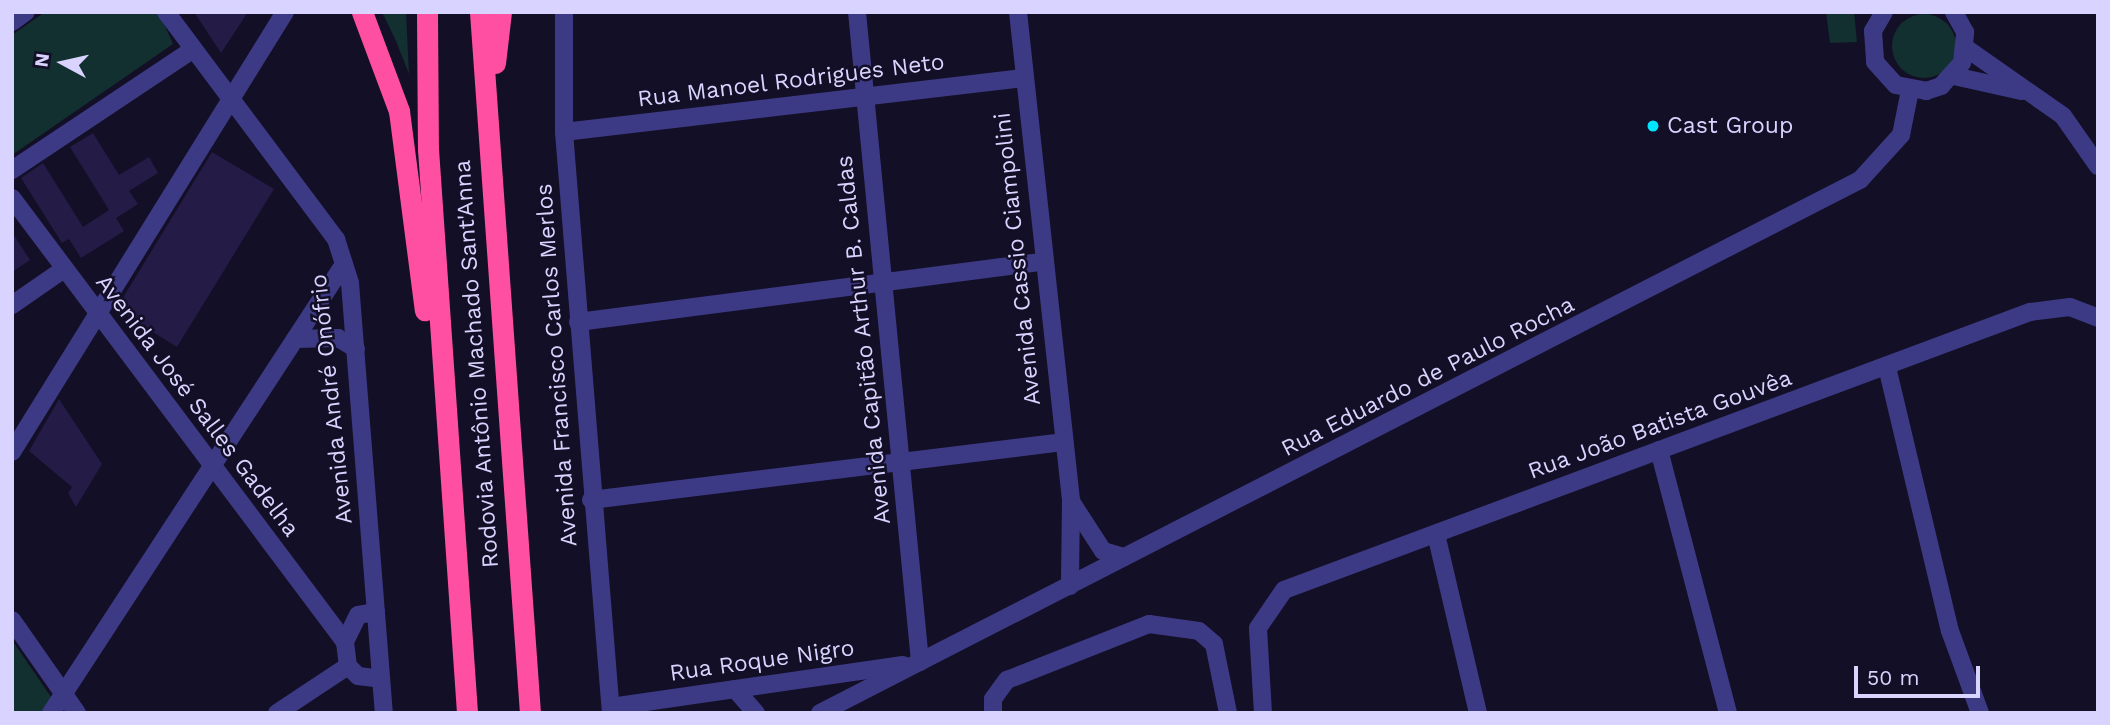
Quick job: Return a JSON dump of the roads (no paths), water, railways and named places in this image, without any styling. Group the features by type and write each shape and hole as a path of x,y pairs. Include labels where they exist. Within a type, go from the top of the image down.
{"highway":[{"path":"362,12 399,111 446,456"},
{"name":"Rodovia Antônio Machado Sant'Anna","path":"427,12 446,456 467,713"},
{"name":"Rodovia Antônio Machado Sant'Anna","path":"480,12 530,713"},
{"path":"493,219 501,12"}],"street":[{"path":"12,22 26,12"},
{"name":"Avenida André Onófrio","path":"166,12 227,97 336,239 344,264 356,349 384,713"},
{"path":"12,452 227,97 285,12"},
{"name":"Avenida Francisco Carlos Merlos","path":"564,12 564,132 591,500 611,710"},
{"name":"Avenida Capitão Arthur B. Caldas","path":"857,12 920,662"},
{"name":"Avenida Cassio Ciampolini","path":"1018,12 1062,442 1071,500"},
{"path":"1871,12 1880,69 1910,90 1926,91 1954,76 1966,48 1959,14"},
{"path":"1874,31 1884,12"},
{"path":"1966,48 2063,116 2097,163"},
{"path":"12,170 192,50"},
{"path":"1954,76 2032,93"},
{"name":"Rua Manoel Rodrigues Neto","path":"564,132 1024,78"},
{"name":"Rua Eduardo de Paulo Rocha","path":"820,713 1860,180 1901,135 1910,90"},
{"name":"Avenida José Salles Gadelha","path":"12,198 212,468 343,632"},
{"path":"578,322 1043,262"},
{"path":"51,713 344,264"},
{"path":"12,304 64,269"},
{"name":"Rua João Batista Gouvêa","path":"1262,713 1258,628 1284,590 2030,312 2070,307 2097,318"},
{"path":"295,339 329,336 356,349"},
{"path":"1887,367 1951,631 1980,713"},
{"path":"591,500 1062,442"},
{"path":"1659,450 1727,713"},
{"path":"1071,500 1096,543 1124,557"},
{"path":"1070,586 1071,500"},
{"path":"1436,534 1478,713"},
{"path":"376,612 358,615 343,632 348,666 358,676 381,680"},
{"path":"12,620 77,713"},
{"path":"993,706 1007,680 1028,668 1149,624 1199,631 1214,645 1228,713"},
{"name":"Rua Roque Nigro","path":"611,710 920,662"},
{"path":"277,713 348,666"},
{"path":"735,690 756,713"}],"place":[{"name":"Cast Group","path":"1653,126"}]}
